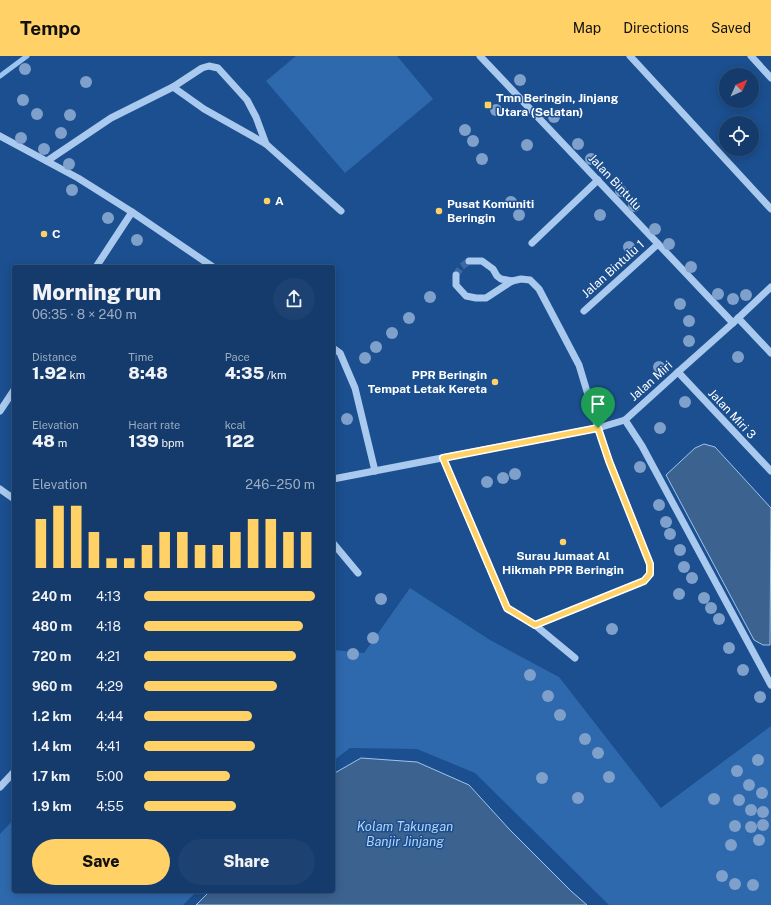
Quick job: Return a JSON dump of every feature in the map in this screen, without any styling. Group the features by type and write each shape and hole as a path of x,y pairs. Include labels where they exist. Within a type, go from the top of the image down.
{"street":[{"name":"Jalan Bintulu","path":"480,56 658,244 736,321 771,353"},
{"path":"630,56 771,209"},
{"path":"751,56 771,78"},
{"path":"47,162 111,118 173,87 202,68 209,66 218,68 247,100 256,117 266,144"},
{"path":"173,87 204,109 266,144 341,211"},
{"path":"0,136 78,178 132,212 210,265"},
{"path":"532,243 598,180"},
{"path":"97,265 132,212"},
{"name":"Jalan Bintulu 1","path":"584,311 658,244"},
{"path":"469,261 482,261 493,269 500,279 512,281"},
{"path":"456,275 456,285 466,296 476,298 486,298 512,281 521,279 530,280 538,289 579,365 609,461 650,564 650,574 644,581 535,625"},
{"name":"Jalan Miri","path":"335,479 598,428 625,420 736,321 771,287"},
{"path":"335,349 340,353 355,388 375,471"},
{"name":"Jalan Miri 3","path":"678,372 771,471"},
{"path":"0,412 12,393"},
{"path":"625,420 642,446 771,685"},
{"path":"443,458 507,608 535,625 575,658"},
{"path":"0,489 12,498"},
{"path":"335,545 358,573"},
{"path":"0,787 12,774"}],"shaded area":[{"path":"296,56 397,56 433,99 345,173 266,81"},
{"path":"410,588 490,640 559,677 661,808 771,726 771,905 609,905 475,773 417,749 350,748 335,759 335,650 364,653"},
{"path":"12,821 12,893 195,893 183,905 0,905 0,834"}],"water":[{"path":"704,444 715,447 771,508 770,645 763,645 754,640 666,475 695,448"},
{"name":"Kolam Takungan Banjir Jinjang","path":"361,758 417,762 469,785 510,830 587,905 196,905 208,893 335,893 335,773"}],"waterway":[{"path":"0,76 27,56"}],"tunnel":[{"path":"456,275 461,267 469,261"}],"place":[{"name":"Tmn Beringin, Jinjang Utara (Selatan)","path":"488,105"},
{"name":"A","path":"267,201"},
{"name":"Pusat Komuniti Beringin","path":"439,211"},
{"name":"C","path":"44,234"},
{"name":"PPR Beringin Tempat Letak Kereta","path":"495,382"},
{"name":"Surau Jumaat Al Hikmah PPR Beringin","path":"563,542"}],"route":[{"path":"598,428 609,461 650,564 650,574 644,581 535,625 507,608 443,458 598,428"}]}
